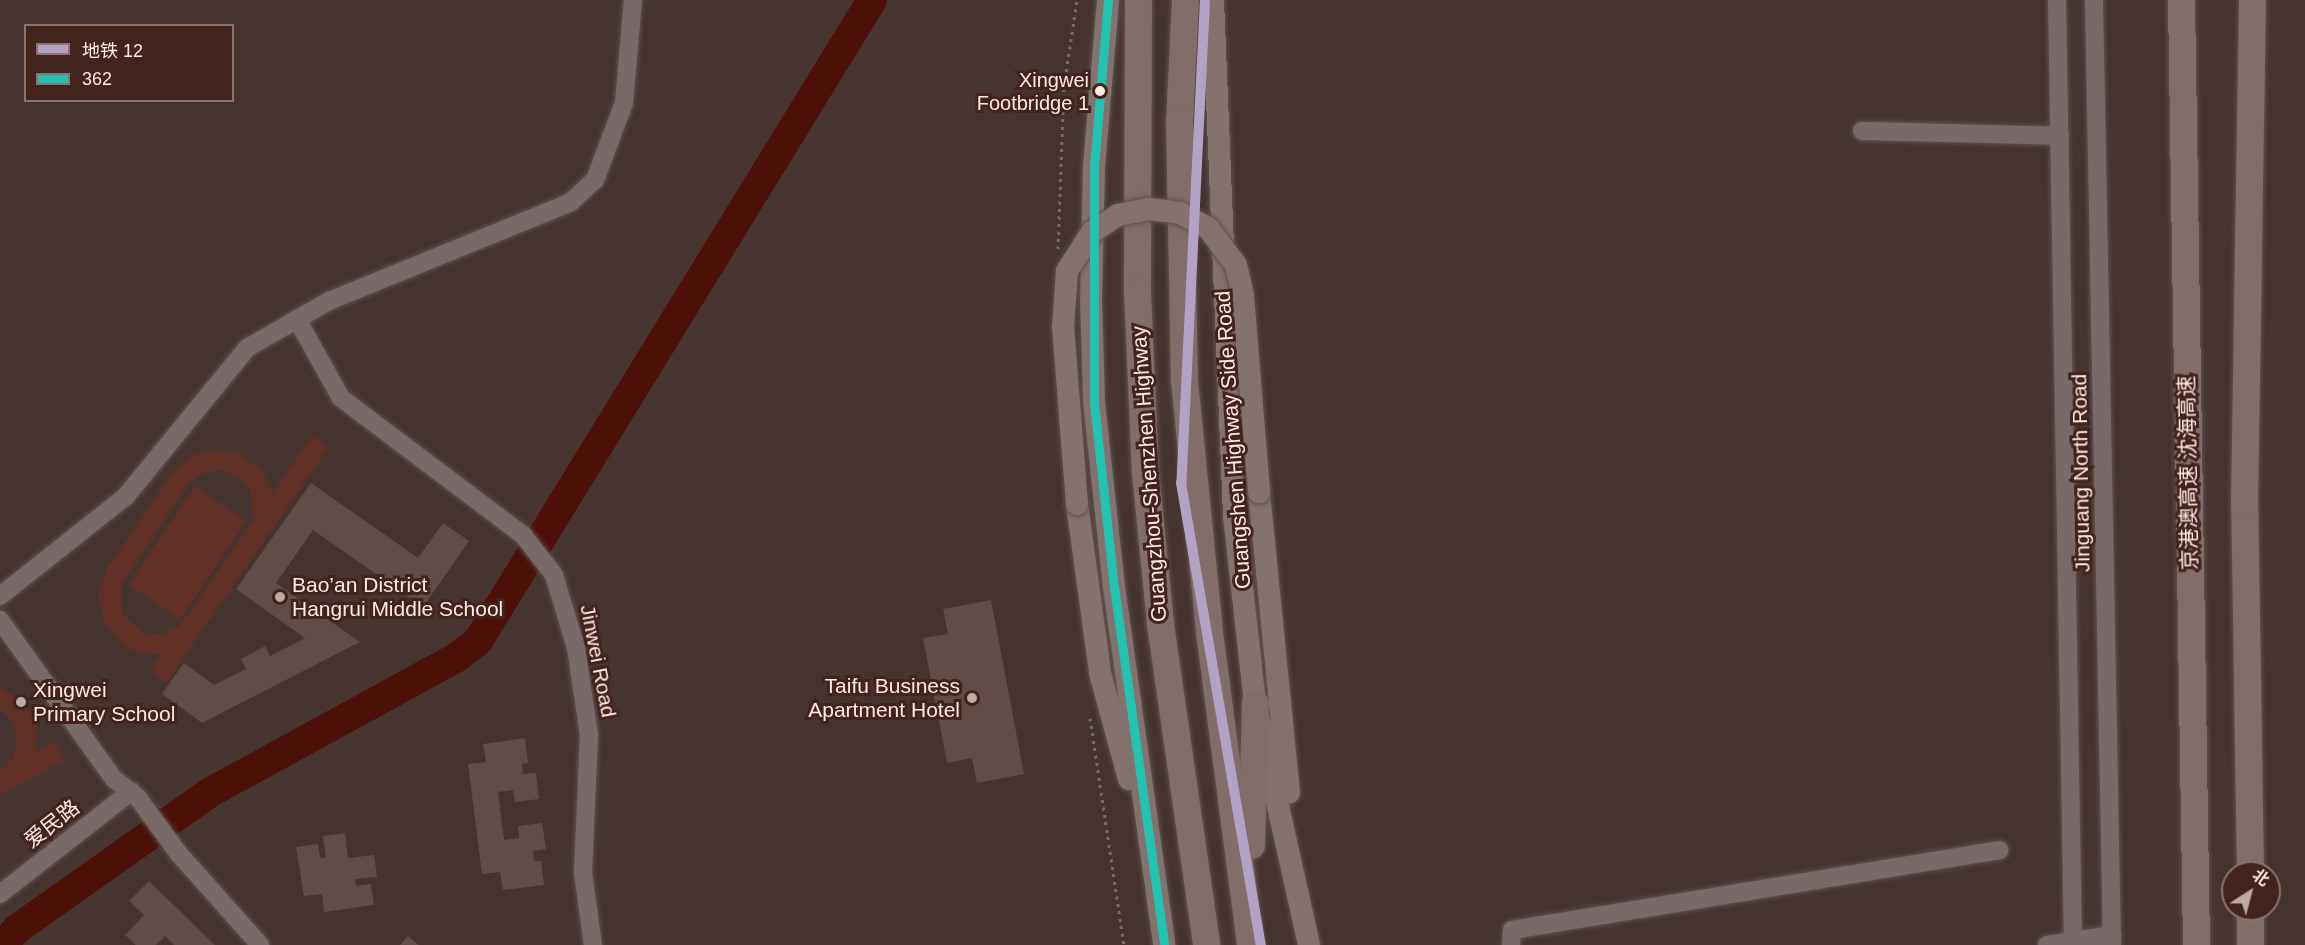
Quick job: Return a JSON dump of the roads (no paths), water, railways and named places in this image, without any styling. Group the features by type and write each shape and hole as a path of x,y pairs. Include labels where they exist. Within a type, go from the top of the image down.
{"highway":[{"name":"Guangzhou-Shenzhen Highway","path":"1138,0 1137,291 1145,462 1160,624 1206,945"},
{"name":"Guangzhou-Shenzhen Highway","path":"1185,0 1179,121 1184,380 1209,632 1251,945"},
{"name":"京港澳高速 沈海高速","path":"2181,0 2196,945"},
{"path":"2250,861 2244,503 2252,0"},
{"path":"1251,945 1256,703"},
{"path":"2250,921 2250,945"}],"main road":[{"path":"1108,0 1094,166 1091,300 1094,403 1114,587 1164,945"},
{"name":"Guangshen Highway Side Road","path":"1213,0 1234,516 1256,703 1310,945"},
{"path":"1152,861 1100,673 1077,504 1063,338 1067,271 1092,232 1118,215 1149,209 1195,219 1219,238 1236,265 1243,296 1259,492 1302,902"}],"street":[{"path":"0,596 126,496 247,348 329,301 571,202 595,180 624,103 633,0"},
{"name":"Jinguang North Road","path":"2057,0 2073,943"},
{"name":"Jinguang North Road","path":"2094,0 2112,940"},
{"path":"1862,131 2060,136"},
{"name":"Jinwei Road","path":"297,319 341,398 514,528 531,543 554,575 576,648 590,735 583,873 593,945"},
{"path":"0,620 114,779 135,794 179,854 260,945"},
{"name":"爱民路","path":"0,894 135,794"},
{"path":"1511,945 1512,930 1999,850"},
{"path":"2047,945 2112,940"}],"waterway":[{"path":"3,945 17,929 209,793 457,657 478,641 872,0"}],"metro line":[{"name":"12","path":"1205,0 1181,483 1261,945"}],"place":[{"name":"Xingwei Footbridge 1","path":"1100,91"},
{"name":"Bao’an District Hangrui Middle School","path":"280,597"},
{"name":"Taifu Business Apartment Hotel","path":"972,698"},
{"name":"Xingwei Primary School","path":"21,702"}]}
